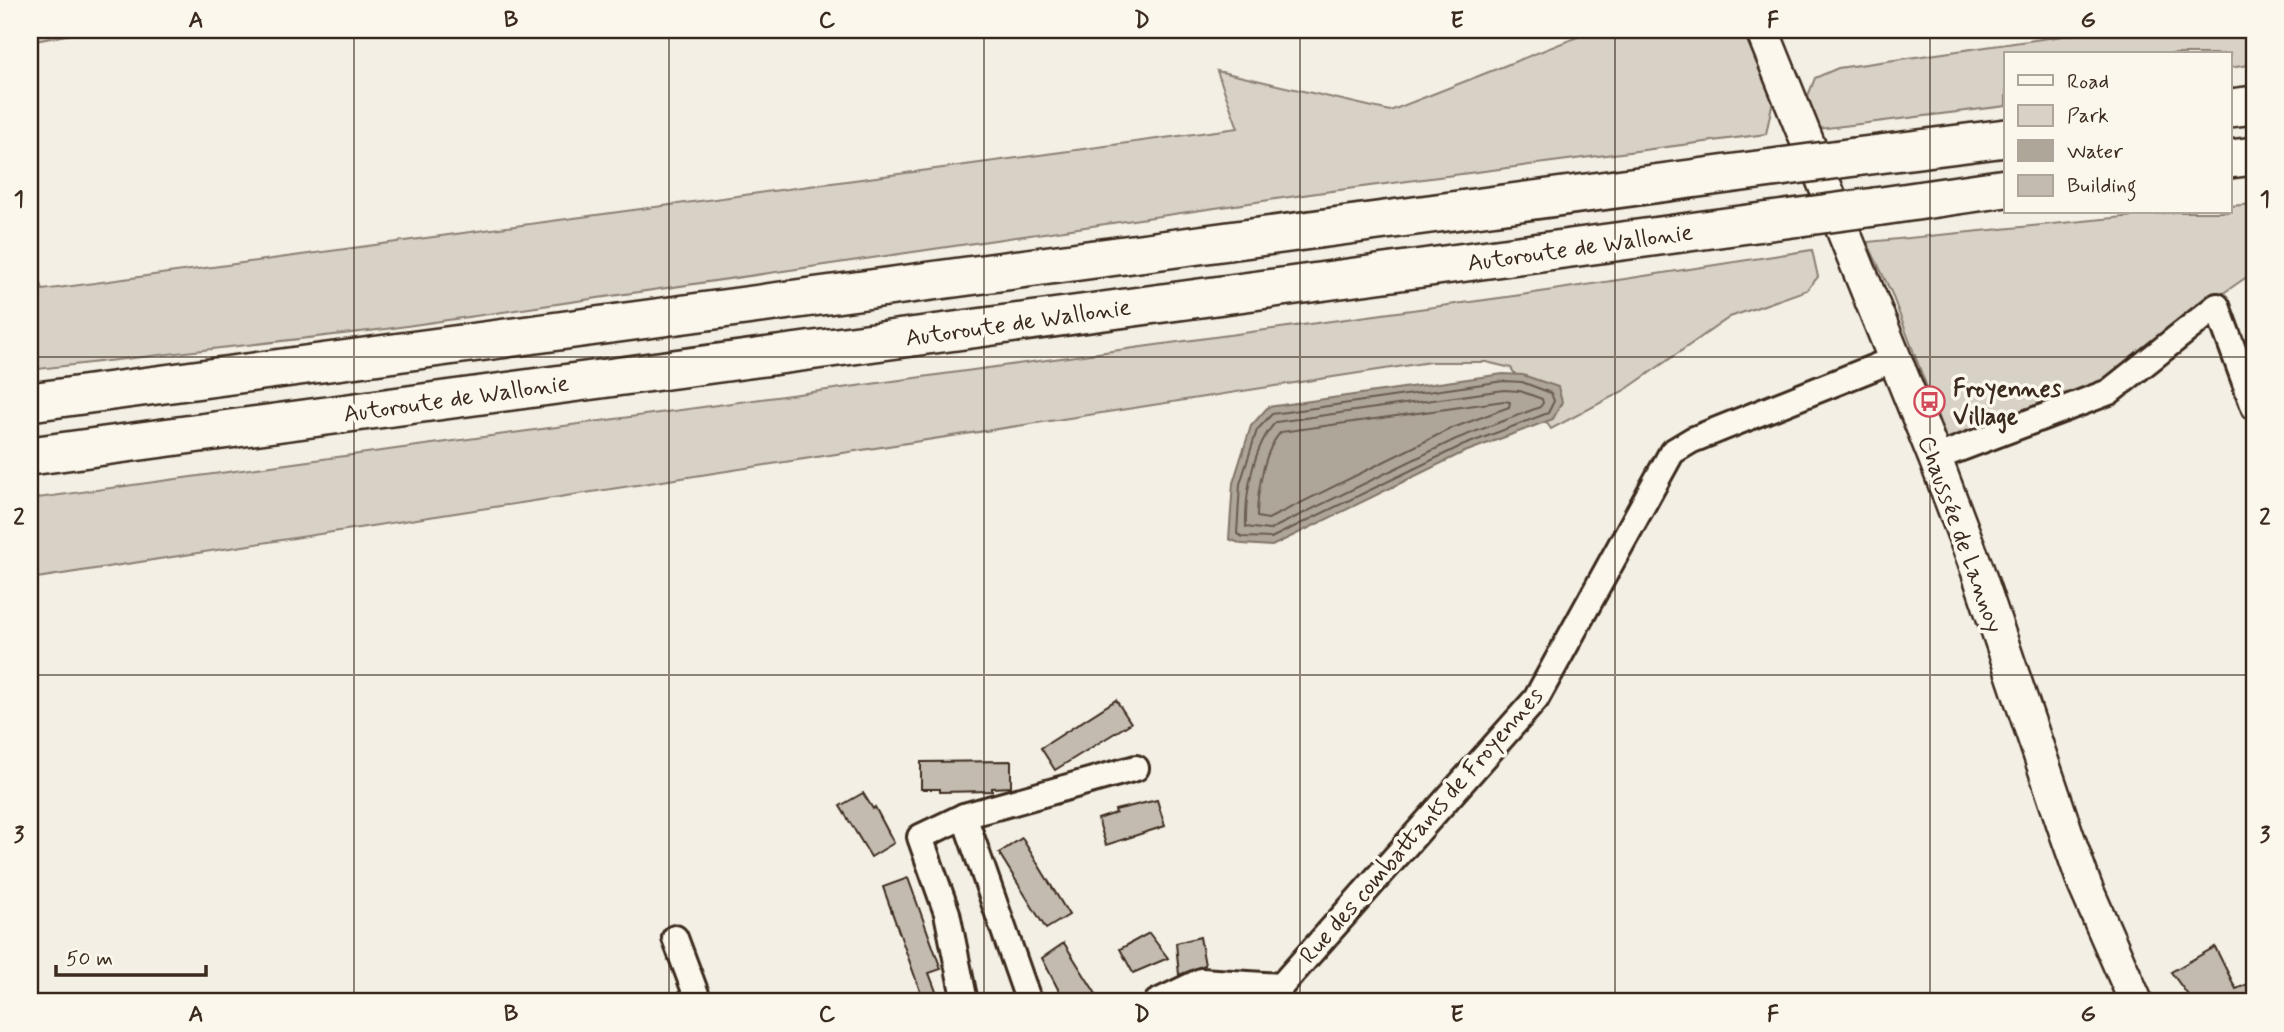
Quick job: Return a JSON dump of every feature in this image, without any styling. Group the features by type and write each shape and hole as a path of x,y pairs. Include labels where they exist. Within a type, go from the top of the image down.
{"highway":[{"path":"2232,108 2254,105"},
{"name":"Autoroute de Wallonie","path":"30,402 2004,138"},
{"path":"2232,159 2254,156"},
{"name":"Autoroute de Wallonie","path":"30,456 2004,188"}],"main road":[{"name":"Chaussée de Lannoy","path":"1762,30 1935,458 1977,569 2071,848 2136,1002"}],"street":[{"path":"1935,458 2109,392 2217,306 2254,407"},
{"name":"Rue des combattants de Froyennes","path":"1278,994 1536,699 1672,452 1692,440 1895,359"},
{"path":"965,1002 947,913 920,837 964,816 1136,768"},
{"path":"964,816 1029,1002"},
{"path":"676,938 699,1002"},
{"path":"1157,1002 1201,981 1278,994"}],"green space":[{"path":"30,30 92,30 30,42"},
{"path":"1595,30 1743,30 1773,100 1766,134 1324,192 386,329 30,370 30,248 43,290 1238,128 1217,71 1390,111"},
{"path":"2105,30 2254,30 2254,64 2232,68 2232,52 2004,52 2004,106 1819,129 1806,101 1815,78 1838,68"},
{"path":"2254,204 2254,272 2206,305 2106,384 1977,438 1946,438 1891,292 1867,242 2154,214 2232,214 2232,206"},
{"path":"1812,250 1818,277 1807,290 1730,317 1625,390 1551,429 1511,368 1486,362 1430,362 30,579 30,499 1514,296"}],"water":[{"path":"1503,374 1523,375 1558,387 1562,402 1553,419 1462,453 1272,546 1242,544 1229,539 1233,483 1251,426 1268,407"}],"building":[{"path":"1116,700 1131,723 1055,770 1041,748"},
{"path":"1011,761 1011,787 992,788 992,791 940,792 940,789 921,789 921,762"},
{"path":"863,793 873,809 875,807 894,843 871,857 840,806"},
{"path":"1157,800 1165,826 1106,845 1098,819 1116,813 1115,810"},
{"path":"1022,838 1069,915 1046,929 999,853"},
{"path":"908,878 941,969 929,973 940,1002 924,1002 883,887"},
{"path":"1149,933 1168,958 1133,973 1120,949"},
{"path":"1200,937 1205,965 1179,975 1176,943"},
{"path":"1064,943 1096,994 1082,1002 1069,1002 1063,992 1060,993 1042,958"},
{"path":"2215,947 2236,989 2248,984 2254,995 2254,1002 2193,1002 2171,972"}],"place":[{"name":"Froyennes Village","path":"1930,402"}]}
